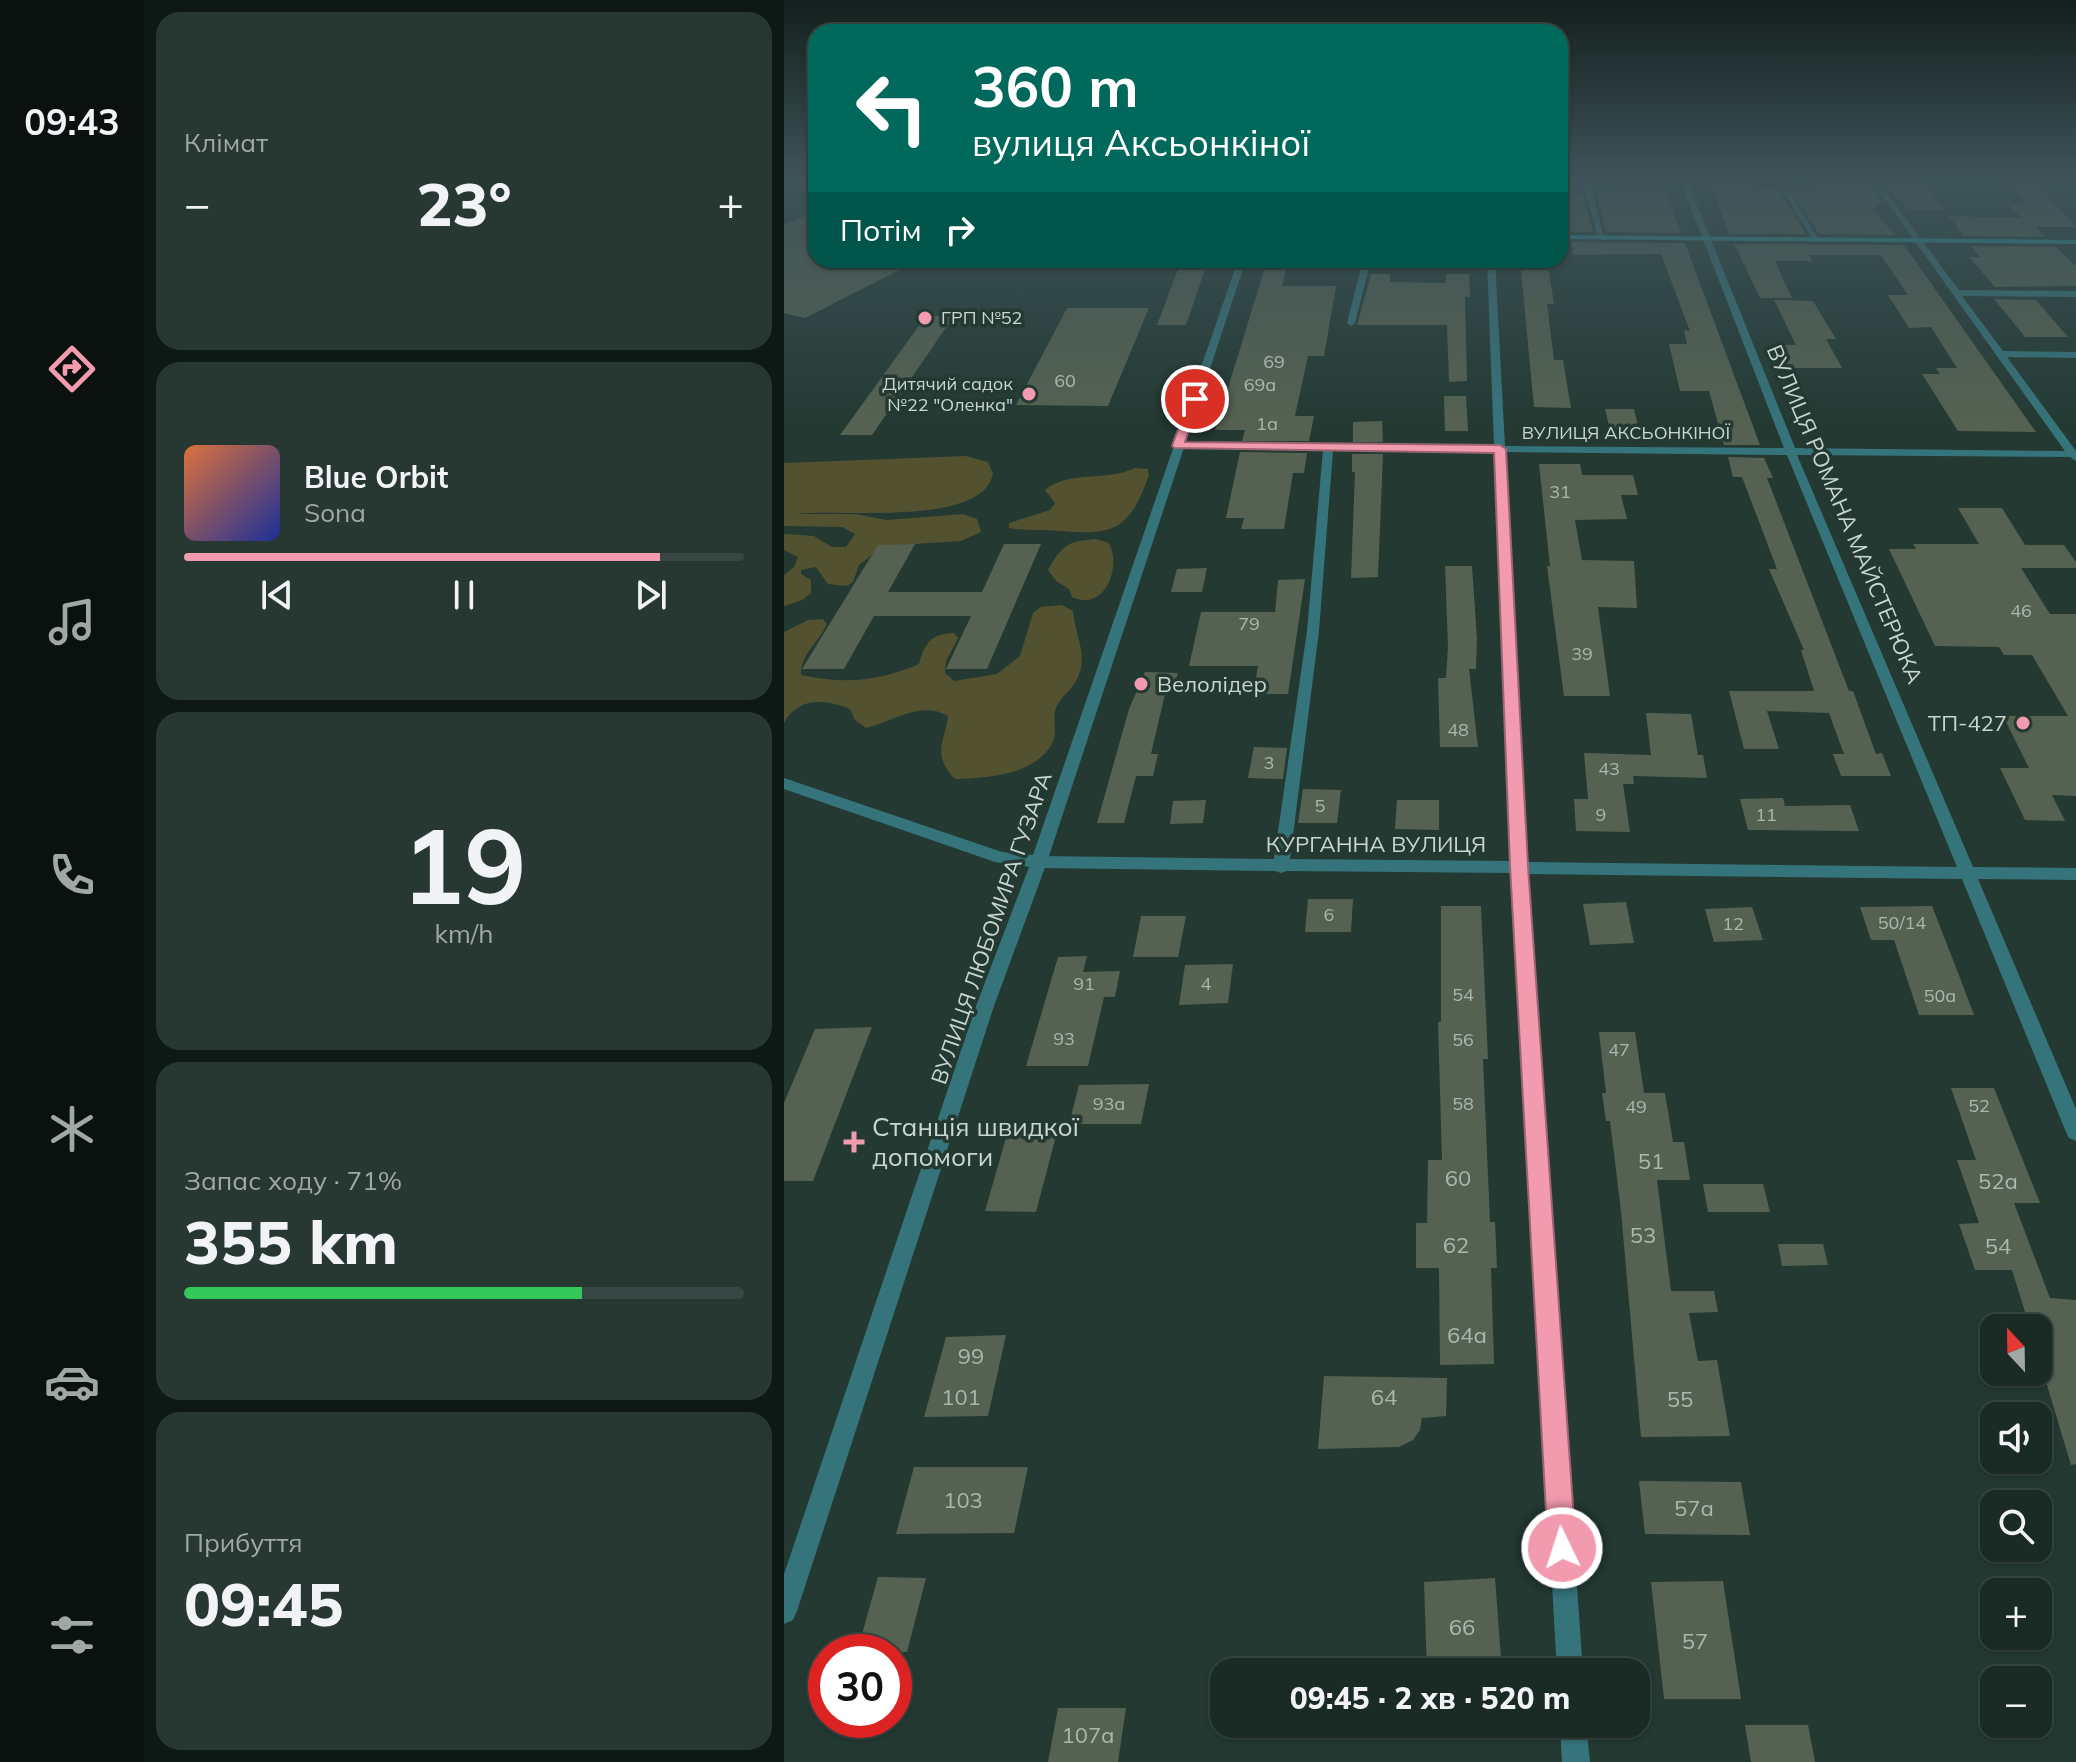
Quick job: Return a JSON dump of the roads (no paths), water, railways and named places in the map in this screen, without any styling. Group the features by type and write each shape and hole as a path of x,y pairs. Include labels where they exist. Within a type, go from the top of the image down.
{"street":[{"name":"ВУЛИЦЯ РОМАНА МАЙСТЕРЮКА","path":"1714,262 2076,1132"},
{"path":"1933,262 2075,456"},
{"name":"ВУЛИЦЯ ЛЮБОМИРА ГУЗАРА","path":"784,1611 985,1006 1039,862 1239,268"},
{"path":"1351,323 1366,268"},
{"path":"1491,268 1519,866 1569,1658"},
{"path":"1956,293 2076,294"},
{"path":"2003,354 2076,355"},
{"name":"ВУЛИЦЯ АКСЬОНКІНОЇ","path":"1178,446 1790,450 2075,456"},
{"path":"1281,867 1313,631 1328,449"},
{"name":"КУРГАННА ВУЛИЦЯ","path":"784,783 1001,858 1039,862 2076,874"},
{"path":"1574,1738 1576,1762"}],"place":[{"name":"ГРП №52","path":"925,318"},
{"name":"Дитячий садок №22 \"Оленка\"","path":"1029,394"},
{"name":"Велолідер","path":"1141,684"},
{"name":"ТП-427","path":"2023,723"},
{"name":"Станція швидкої допомоги","path":"854,1142"}]}
